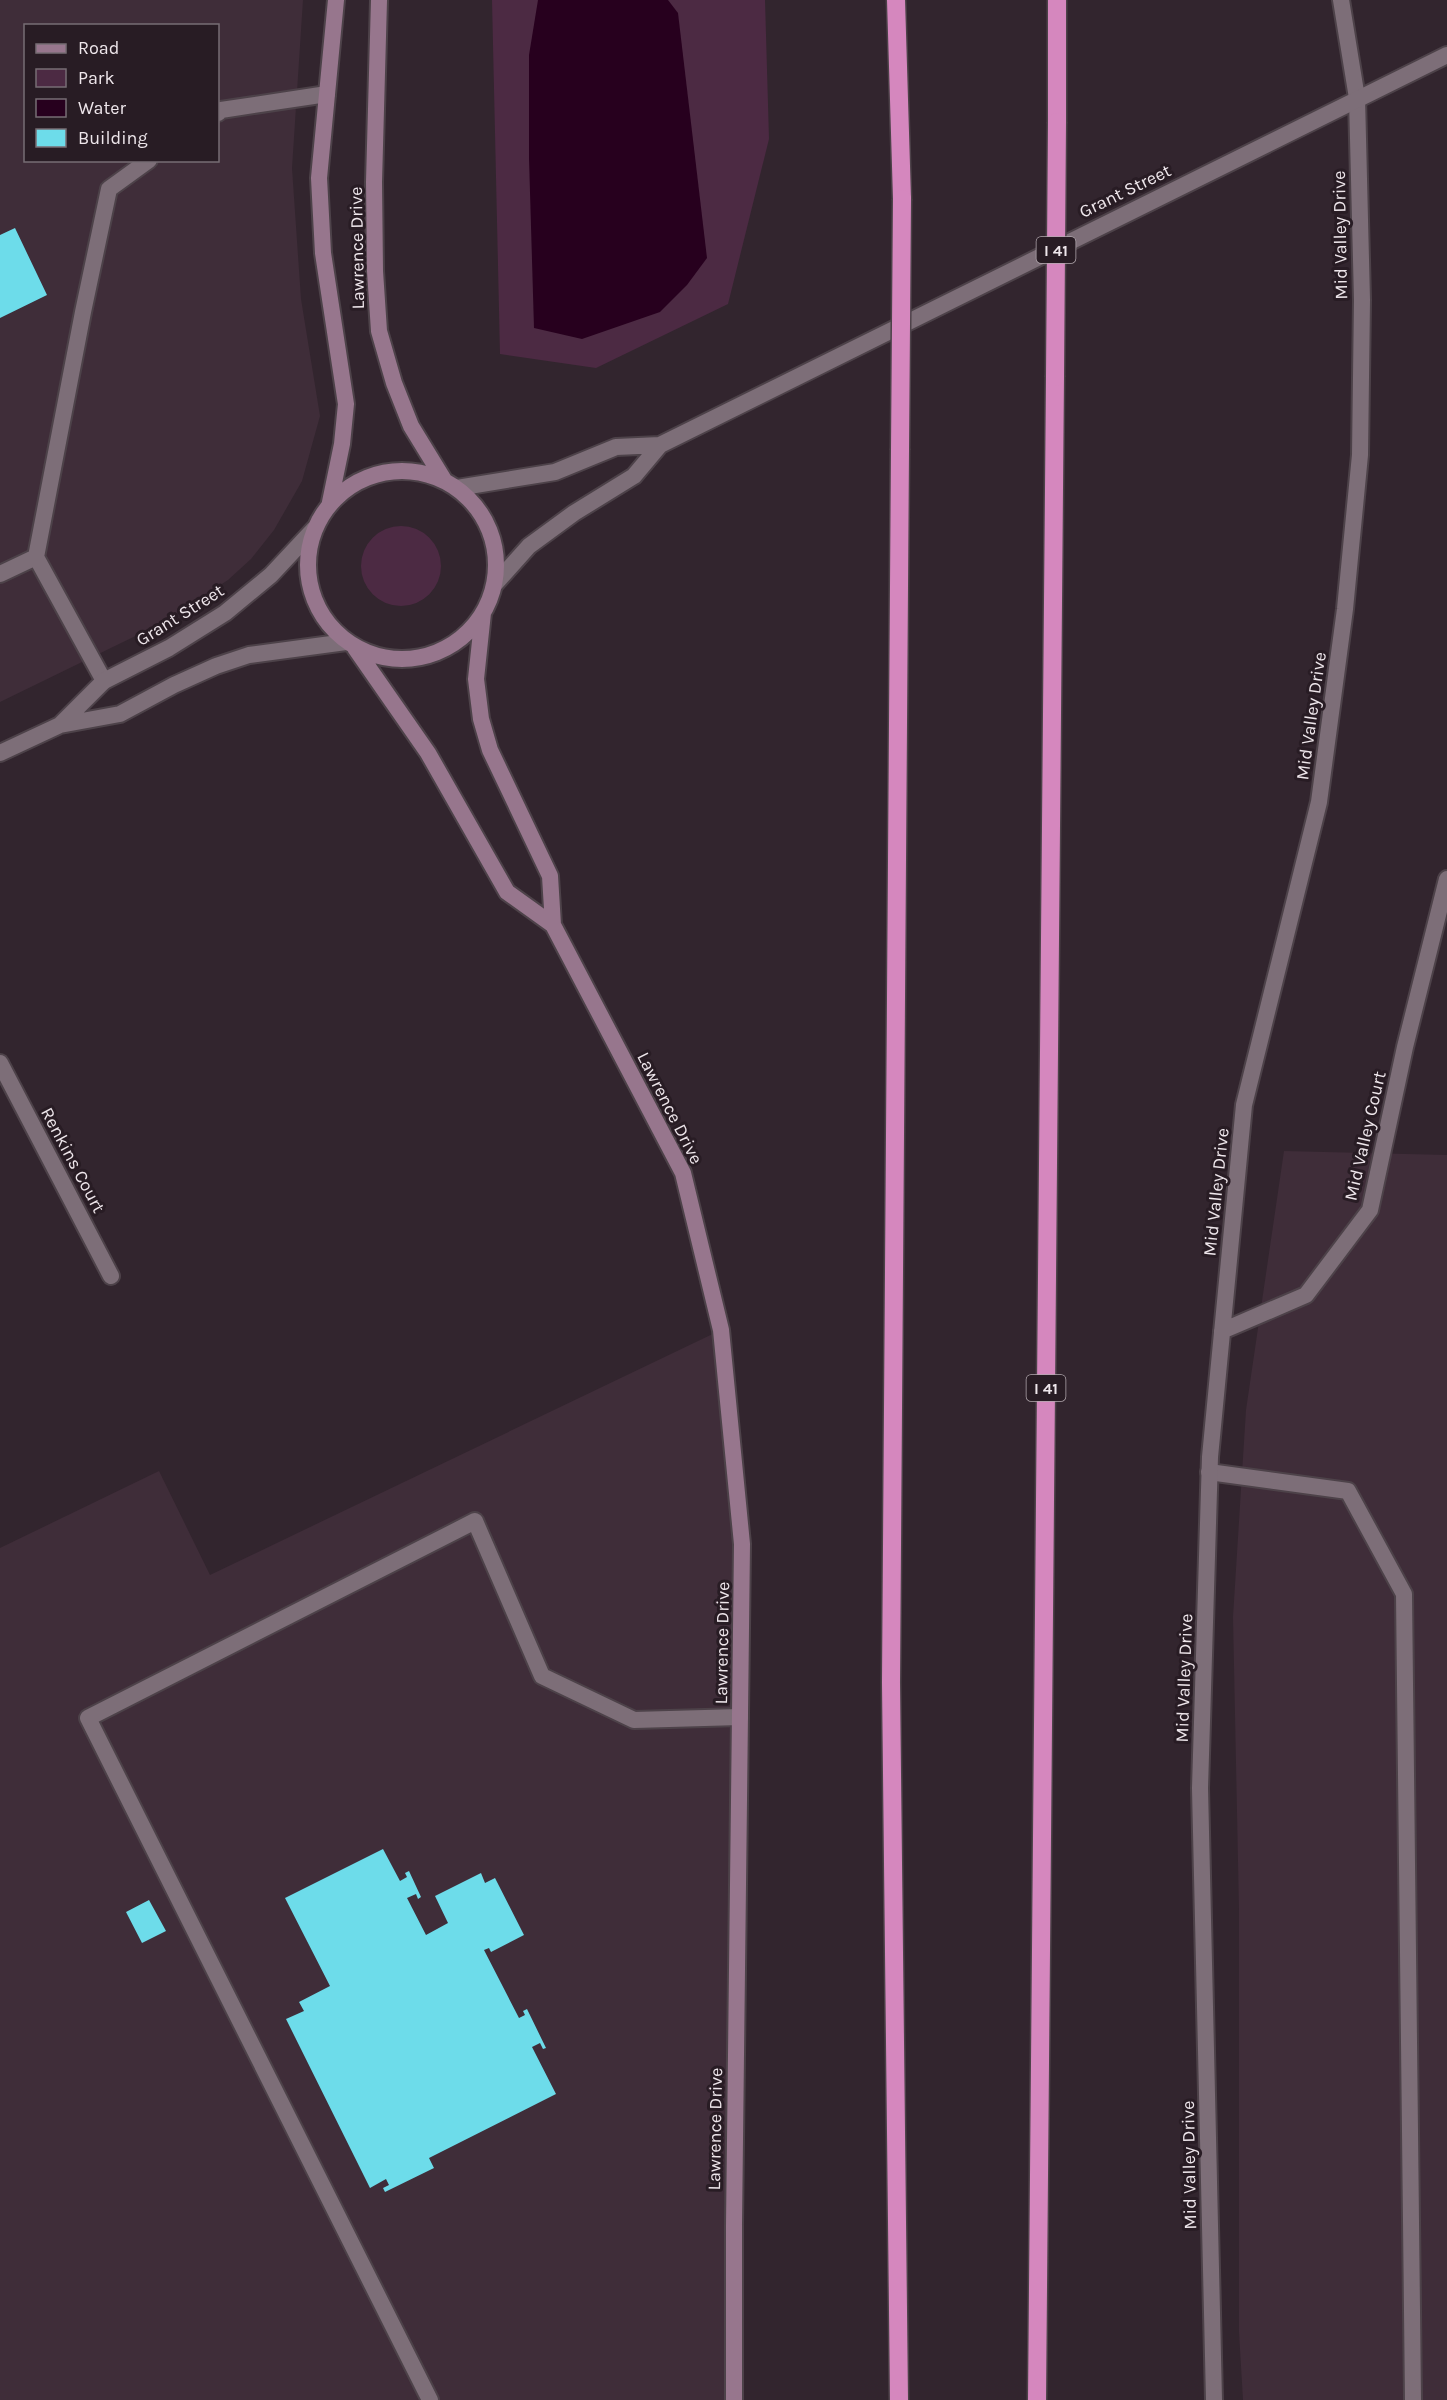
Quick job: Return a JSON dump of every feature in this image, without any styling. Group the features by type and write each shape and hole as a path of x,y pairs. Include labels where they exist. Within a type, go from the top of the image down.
{"highway":[{"path":"896,0 902,199 891,1671 899,2360 897,2400"},
{"name":"I 41","path":"1037,2400 1057,0"}],"main road":[{"path":"330,502 354,483 383,472 414,471 451,484 477,507 490,531 496,557 495,584 483,613 464,635 440,651 412,658 383,658 351,645 324,619 311,591 307,560 314,529 330,502 342,444 346,404 323,253 319,189 336,0"},
{"name":"Lawrence Drive","path":"379,0 374,182 375,271 379,331 394,383 411,426 451,484"},
{"name":"Lawrence Drive","path":"483,613 476,679 480,719 490,750 550,876 553,925 683,1173 722,1330 742,1544 734,2400"},
{"name":"Lawrence Drive","path":"351,645 428,753 507,892 553,925"}],"street":[{"name":"Mid Valley Drive","path":"1214,2400 1200,1788 1209,1472 1244,1105 1319,802 1345,609 1360,455 1362,300 1357,98 1341,0"},
{"name":"Grant Street","path":"495,584 529,546 574,513 634,476 660,445 1447,55"},
{"path":"219,112 327,94"},
{"path":"104,681 36,557 82,312 109,189 146,162"},
{"name":"Grant Street","path":"451,484 521,479 555,472 616,447 660,445"},
{"name":"Grant Street","path":"60,725 104,681 169,648 225,613 271,575 314,529"},
{"path":"0,574 36,557"},
{"name":"Grant Street","path":"0,753 60,725 120,714 195,675 249,655 351,645"},
{"name":"Mid Valley Court","path":"1222,1331 1306,1295 1370,1210 1406,1047 1447,879"},
{"name":"Renkins Court","path":"0,1063 111,1276"},
{"path":"1209,1472 1348,1491 1404,1594 1413,2400"},
{"path":"430,2400 88,1718 475,1521 542,1676 633,1720 740,1717"}],"shaded area":[{"path":"0,0 303,0 292,168 301,299 320,416 302,481 274,530 251,559 228,580 158,625 0,702"},
{"path":"1284,1151 1447,1155 1447,2400 1243,2400 1239,2332 1239,1910 1233,1617 1246,1410"},
{"path":"721,1330 742,1544 734,2400 0,2400 0,1548 159,1471 210,1575"}],"green space":[{"path":"492,0 765,0 769,139 728,304 596,368 500,354"},
{"path":"401,526 416,529 429,538 438,551 441,566 438,581 429,594 416,603 401,606 386,603 373,594 364,581 361,566 364,551 373,538 386,529"}],"water":[{"path":"538,0 668,0 678,13 707,258 687,285 660,312 582,339 534,328 529,158 529,55"}],"building":[{"path":"15,228 47,295 0,318 0,235"},
{"path":"383,1849 400,1881 407,1877 405,1873 409,1871 421,1897 418,1899 416,1894 407,1898 426,1935 448,1923 435,1896 481,1873 485,1883 495,1878 524,1935 491,1952 489,1948 484,1950 519,2018 525,2015 523,2011 527,2009 546,2048 543,2049 540,2043 532,2047 556,2094 429,2158 434,2168 385,2192 383,2188 389,2185 386,2179 370,2188 286,2019 304,2011 299,2002 330,1986 285,1898"},
{"path":"149,1900 166,1931 142,1943 126,1912"}]}
